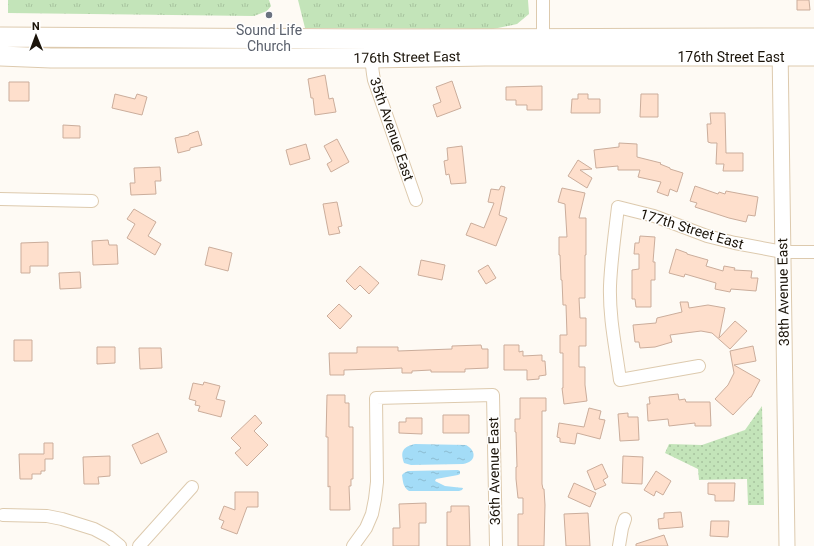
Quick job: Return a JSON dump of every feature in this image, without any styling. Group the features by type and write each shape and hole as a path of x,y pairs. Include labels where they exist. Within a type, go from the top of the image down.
{"main road":[{"name":"176th Street East","path":"0,37 355,39 543,47 780,48 814,56"},
{"name":"176th Street East","path":"780,48 814,38"},
{"name":"176th Street East","path":"0,56 66,58 371,58 485,56 543,47"}],"street":[{"path":"543,0 543,47"},
{"name":"38th Avenue East","path":"780,48 787,546"},
{"name":"35th Avenue East","path":"371,58 374,80 416,200"},
{"path":"0,199 92,201"},
{"name":"177th Street East","path":"699,366 620,380 612,322 610,285 618,207 654,216 706,236 735,243 783,252 814,252"},
{"name":"36th Avenue East","path":"353,546 366,528 372,514 375,499 377,482 376,398 493,395 496,546"},
{"path":"139,546 192,487"},
{"path":"3,515 47,516 62,518 94,529 109,537 120,546"},
{"path":"619,546 625,519"}],"green space":[{"path":"8,0 269,0 271,6 267,11 254,16 8,13"},
{"path":"298,0 528,0 529,14 517,24 493,29 305,28"},
{"path":"762,406 764,505 748,505 747,479 699,480 698,469 665,453 669,444 702,445 745,430"}],"water":[{"path":"415,444 466,445 470,447 474,456 473,459 463,464 411,465 404,463 402,455 405,448"},
{"path":"408,471 460,471 460,474 458,475 436,479 435,481 445,486 463,488 459,491 409,491 404,486 402,475"}],"building":[{"path":"797,0 809,0 810,10 797,10"},
{"path":"325,75 329,99 333,98 336,112 315,115 313,98 311,98 308,79"},
{"path":"452,81 461,108 437,117 433,105 441,102 436,87"},
{"path":"9,82 29,82 29,101 9,101"},
{"path":"542,86 542,110 527,110 527,105 516,105 516,100 506,100 506,87"},
{"path":"115,94 135,99 137,94 147,97 142,115 112,108"},
{"path":"578,94 588,94 588,99 600,99 600,113 571,113 572,99 578,99"},
{"path":"641,94 658,94 658,117 640,117"},
{"path":"710,113 725,113 726,153 743,153 743,171 723,171 724,164 716,164 717,143 708,142 707,124 711,124"},
{"path":"63,125 80,126 80,138 63,138"},
{"path":"198,131 202,145 178,153 175,138 189,135"},
{"path":"337,139 349,162 331,172 327,164 332,161 324,146"},
{"path":"619,143 637,144 637,157 661,163 660,164 670,169 683,173 677,192 670,189 668,196 657,192 661,182 638,177 640,170 618,170 618,166 596,168 594,150 619,147"},
{"path":"306,144 310,159 290,165 286,150"},
{"path":"462,146 466,183 451,184 449,174 446,175 444,161 448,160 447,148"},
{"path":"578,160 592,169 580,170 592,178 587,188 568,176"},
{"path":"160,167 161,181 155,181 156,194 131,195 130,183 135,183 134,168"},
{"path":"501,186 505,187 499,215 507,218 496,246 466,235 471,223 484,228 494,203 488,202 491,189 499,190"},
{"path":"695,186 718,194 719,192 725,194 726,191 758,197 755,216 748,215 746,222 695,207 697,203 690,201"},
{"path":"562,188 585,193 579,218 586,218 585,298 579,298 580,318 586,318 586,346 579,346 579,367 585,367 587,401 564,404 562,388 563,353 560,353 560,335 567,335 566,305 563,305 559,237 567,237 565,204 558,202"},
{"path":"337,202 342,226 338,227 340,233 329,235 323,204"},
{"path":"134,209 156,222 148,236 161,244 155,255 127,238 135,224 127,219"},
{"path":"640,236 655,237 653,262 655,262 655,280 651,280 651,307 636,307 635,299 632,299 632,270 639,269 639,254 634,254 635,243 639,243"},
{"path":"108,240 109,245 117,245 118,264 93,265 92,241"},
{"path":"48,242 48,266 30,266 30,273 21,273 21,243"},
{"path":"209,247 232,253 228,271 205,265"},
{"path":"676,249 708,260 706,266 723,271 724,266 735,268 734,270 752,271 751,278 758,278 756,291 731,289 730,292 715,289 716,283 685,274 684,277 669,273"},
{"path":"421,260 445,265 442,280 418,275"},
{"path":"488,265 496,278 486,284 478,271"},
{"path":"360,266 379,283 369,294 360,285 355,290 346,281"},
{"path":"80,272 81,288 60,289 59,273"},
{"path":"680,302 688,302 689,308 708,305 725,308 719,338 735,321 747,331 730,349 712,333 701,331 670,335 672,342 655,347 640,348 639,342 635,342 633,325 656,323 657,318 682,312"},
{"path":"339,304 352,316 340,329 327,316"},
{"path":"14,340 32,340 32,361 14,361"},
{"path":"481,345 482,349 488,349 488,368 465,369 465,372 431,372 431,370 412,371 412,373 402,373 402,368 344,370 344,375 330,375 329,353 357,353 357,347 398,347 398,351 452,349 452,346"},
{"path":"504,345 519,345 519,352 523,351 523,356 542,355 542,361 545,361 546,375 539,376 539,379 527,380 527,370 504,370"},
{"path":"753,346 756,361 734,365 760,380 751,397 733,415 715,399 728,385 734,373 730,351"},
{"path":"97,347 115,347 115,363 97,364"},
{"path":"139,348 161,348 162,368 140,369"},
{"path":"204,382 220,386 216,399 225,401 221,417 198,411 200,406 195,405 196,401 189,399 193,383 203,385"},
{"path":"678,394 679,400 685,399 686,402 710,402 711,426 695,426 695,423 669,426 668,419 648,421 647,404 650,404 649,397"},
{"path":"327,395 345,395 345,403 349,403 349,427 353,427 353,479 351,479 351,486 349,486 350,510 330,510 330,486 328,487 328,437 326,437"},
{"path":"520,398 546,398 546,411 542,411 542,484 544,489 545,505 544,546 518,546 518,514 523,514 523,498 518,498 516,479 515,419 520,419"},
{"path":"589,408 601,411 599,419 605,420 600,439 577,433 575,444 560,442 560,438 557,437 559,423 584,427"},
{"path":"628,413 628,417 638,417 639,440 620,441 618,414"},
{"path":"255,415 262,423 254,431 268,445 247,466 235,453 241,448 231,438"},
{"path":"443,415 469,415 469,433 443,433"},
{"path":"406,418 422,418 422,434 399,433 399,422 406,422"},
{"path":"158,433 167,452 141,464 132,445"},
{"path":"44,443 53,443 53,459 45,459 45,471 41,471 41,474 32,474 32,479 20,479 19,454 44,454"},
{"path":"110,456 110,476 98,477 99,484 84,484 83,457"},
{"path":"623,456 643,457 642,484 622,483"},
{"path":"602,464 608,477 603,480 606,485 595,490 587,471"},
{"path":"656,471 671,481 663,495 656,491 654,496 644,490"},
{"path":"574,483 596,493 590,507 568,497"},
{"path":"708,483 735,483 734,501 715,501 715,495 708,494"},
{"path":"235,492 258,492 258,507 247,507 237,534 221,528 224,521 219,519 224,506 235,510"},
{"path":"426,503 426,523 419,523 419,546 393,546 393,528 400,528 399,504"},
{"path":"451,506 469,506 470,546 447,546 447,512 451,512"},
{"path":"681,512 683,527 659,529 658,519 664,518 664,513"},
{"path":"588,513 590,546 566,546 564,514"},
{"path":"711,521 729,521 728,537 710,536"},
{"path":"664,535 668,546 636,546 636,544"}],"place":[{"name":"Sound Life Church","path":"269,15"}]}
